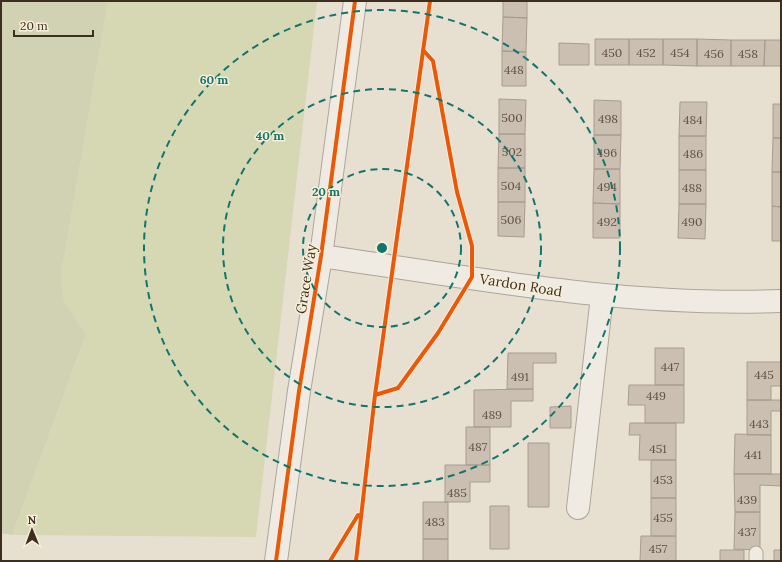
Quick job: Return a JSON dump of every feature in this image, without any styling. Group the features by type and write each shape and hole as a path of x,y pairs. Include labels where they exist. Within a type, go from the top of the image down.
{"street":[{"name":"Grace Way","path":"276,561 281,535 299,391 321,256 355,1"},
{"name":"Vardon Road","path":"321,256 550,290 602,296 700,302 781,301"},
{"path":"578,508 602,296"}],"green space":[{"path":"1,1 108,1 61,275 64,302 86,334 12,535 1,533"},
{"path":"108,1 317,1 256,537 12,535 86,334 64,302 61,275"}],"building":[{"path":"503,1 527,1 527,18 503,17"},
{"path":"503,17 527,18 526,52 502,51"},
{"path":"595,39 629,39 629,65 595,65"},
{"path":"629,39 663,39 663,65 629,65"},
{"path":"663,39 697,39 697,66 663,65"},
{"path":"697,39 731,40 731,66 697,66"},
{"path":"731,40 765,40 764,66 731,66"},
{"path":"765,40 781,40 781,66 764,66"},
{"path":"559,43 589,44 589,65 559,65"},
{"path":"502,51 526,52 526,86 502,86"},
{"path":"499,99 526,100 525,134 499,134"},
{"path":"594,100 621,101 621,135 594,135"},
{"path":"680,102 707,102 706,136 679,136"},
{"path":"773,104 781,104 781,138 773,138"},
{"path":"499,134 525,134 525,168 498,168"},
{"path":"594,135 621,135 620,169 594,169"},
{"path":"679,136 706,136 706,170 679,170"},
{"path":"773,138 781,138 781,172 772,172"},
{"path":"498,168 525,168 525,202 498,202"},
{"path":"594,169 620,169 620,204 593,203"},
{"path":"679,170 706,170 706,204 679,204"},
{"path":"772,172 781,172 781,207 772,206"},
{"path":"498,202 525,202 524,237 498,236"},
{"path":"593,203 620,204 620,238 593,238"},
{"path":"679,204 706,204 705,239 678,238"},
{"path":"772,206 781,207 781,241 772,241"},
{"path":"655,348 684,348 684,385 655,385"},
{"path":"508,353 556,353 556,363 533,363 533,389 507,389"},
{"path":"747,362 781,362 781,386 771,386 771,400 747,400"},
{"path":"629,385 684,385 684,423 645,423 645,405 628,405"},
{"path":"533,389 533,401 511,401 511,427 474,427 474,390"},
{"path":"747,400 781,400 781,411 771,411 771,435 747,435"},
{"path":"571,406 571,428 550,428 550,407"},
{"path":"630,423 676,423 676,460 639,460 640,435 629,435"},
{"path":"466,427 490,427 490,465 466,465"},
{"path":"735,434 771,435 771,474 734,474"},
{"path":"528,443 549,443 549,507 528,507"},
{"path":"651,460 676,460 676,498 651,498"},
{"path":"445,465 490,465 490,482 470,482 470,502 445,502"},
{"path":"734,474 781,474 781,486 760,485 760,512 735,512"},
{"path":"651,498 676,498 676,536 651,536"},
{"path":"423,502 448,502 448,539 423,539"},
{"path":"490,506 509,506 509,549 490,549"},
{"path":"735,512 760,512 760,550 734,549"},
{"path":"641,536 676,536 676,561 640,561"},
{"path":"423,539 448,539 448,561 423,561"},
{"path":"720,550 744,550 744,561 720,561"},
{"path":"774,550 781,550 781,561 774,561"}],"cycle path":[{"path":"276,561 299,391 321,256 355,1"},
{"path":"356,561 375,395 430,1"},
{"path":"375,395 398,388 438,333 472,277 472,246 457,192 433,61 423,50"},
{"path":"330,561 358,515"}]}
